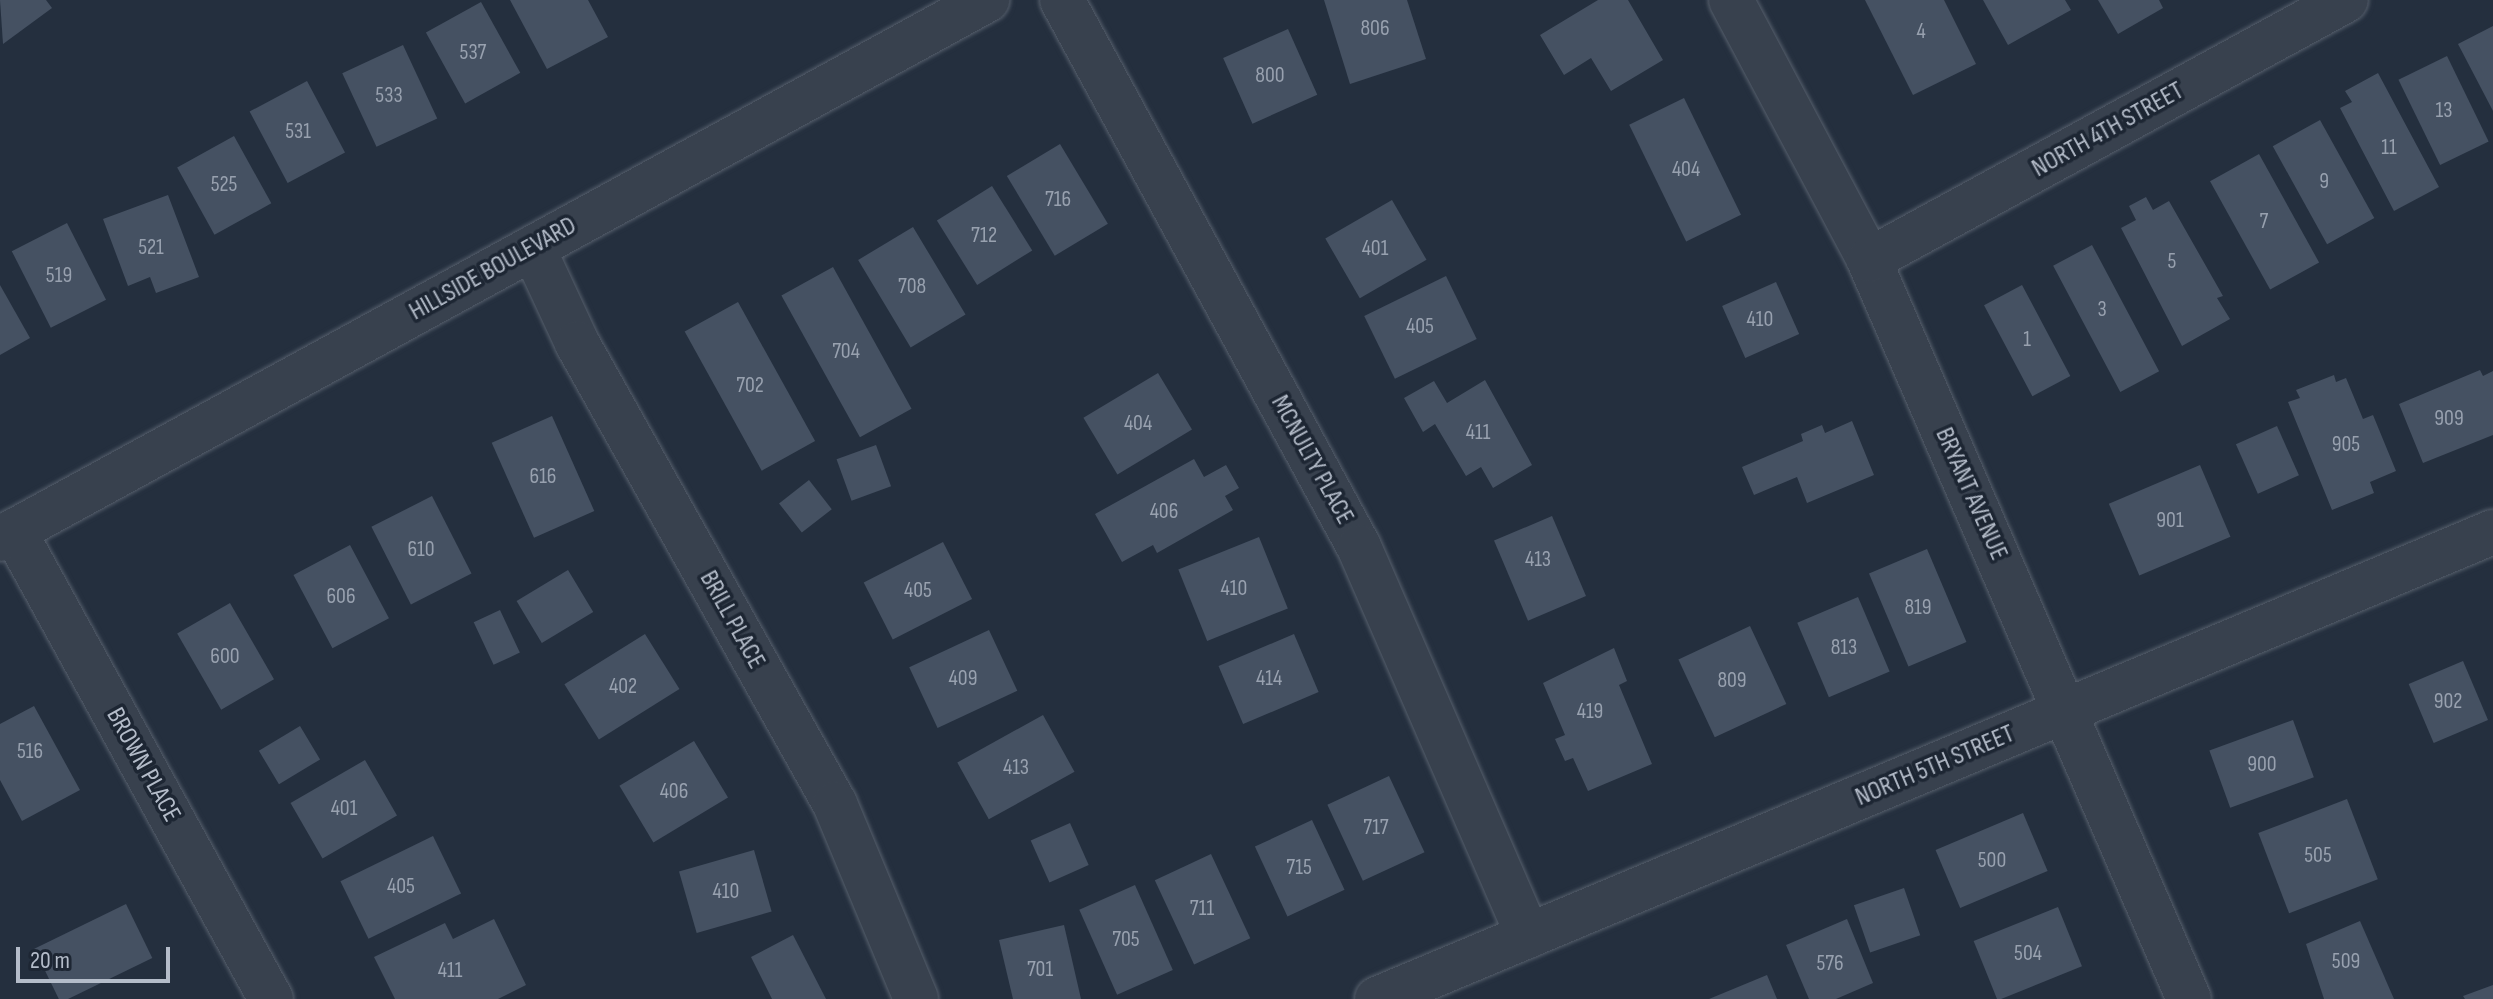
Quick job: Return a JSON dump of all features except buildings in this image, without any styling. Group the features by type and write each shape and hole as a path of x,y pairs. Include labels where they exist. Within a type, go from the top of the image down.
{"street":[{"name":"HILLSIDE BOULEVARD","path":"7,535 987,0"},
{"name":"MCNULTY PLACE","path":"1062,0 1359,547 1528,936"},
{"name":"BRYANT AVENUE","path":"1731,0 1869,260 2189,999"},
{"name":"NORTH 4TH STREET","path":"1869,260 2346,0"},
{"name":"BRILL PLACE","path":"533,248 577,343 835,804 916,999"},
{"name":"NORTH 5TH STREET","path":"1377,999 2493,532"},
{"name":"BROWN PLACE","path":"7,535 271,999"}]}
